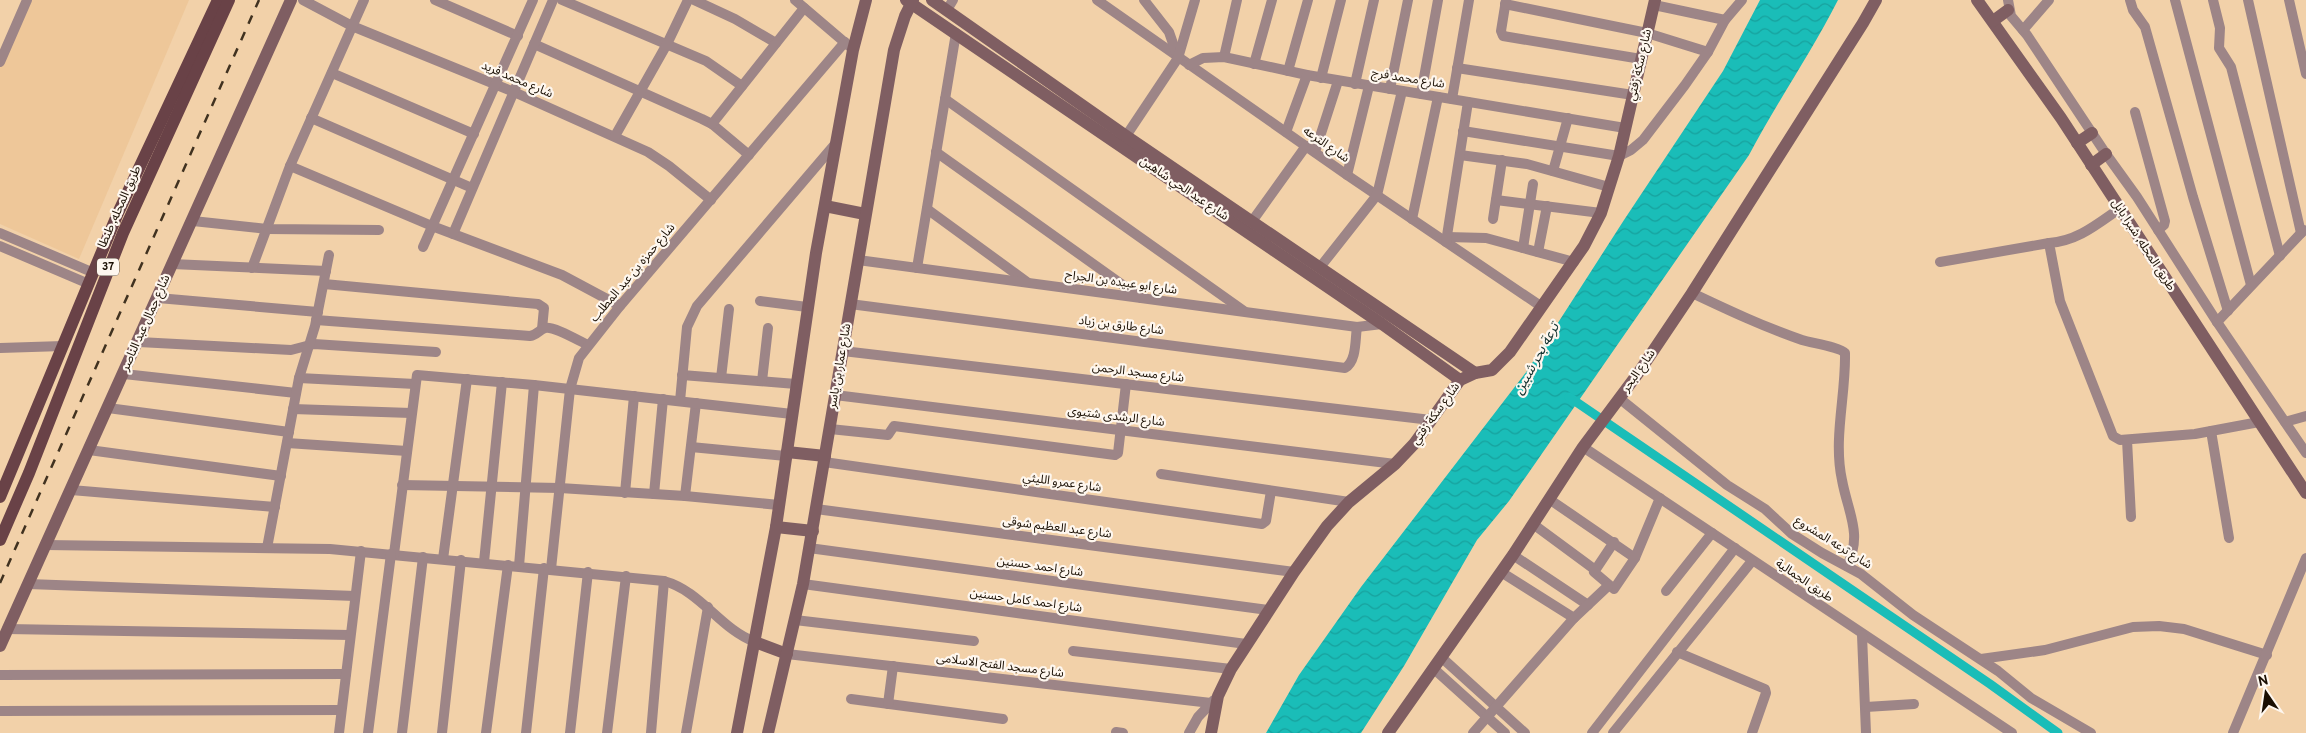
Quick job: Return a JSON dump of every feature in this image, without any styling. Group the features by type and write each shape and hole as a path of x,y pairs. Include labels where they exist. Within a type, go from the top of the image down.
{"main road":[{"name":"طريق المحله, طنطا","path":"0,497 118,213 218,0"},
{"name":"طريق المحله, طنطا","path":"0,540 29,473 122,232 229,0"},
{"path":"49,380 63,385"},
{"path":"10,473 29,473"}],"street":[{"path":"0,62 27,0"},
{"name":"شارع جمال عبد الناصر","path":"0,646 139,342 172,264 291,0"},
{"name":"شارع محمد فريد","path":"303,0 352,26 514,92 615,136 659,158 711,200"},
{"path":"252,268 290,166 364,0"},
{"path":"435,0 518,36"},
{"path":"422,247 534,0"},
{"path":"453,234 553,0"},
{"path":"562,0 706,61 742,86"},
{"path":"615,136 667,44 688,0"},
{"path":"694,0 735,19 776,44"},
{"path":"795,0 849,46"},
{"path":"737,733 776,528 807,307 836,143 849,46 866,0"},
{"name":"شارع عبد الحي شاهين","path":"932,0 950,5 1126,136 1321,266 1475,373"},
{"name":"شارع الترعه","path":"1097,0 1412,219 1447,239 1542,307"},
{"path":"1144,0 1153,4 1169,32 1178,58"},
{"path":"1126,136 1178,58 1195,0"},
{"path":"1224,57 1237,0"},
{"path":"1254,64 1272,0"},
{"path":"1288,71 1308,0"},
{"path":"1321,78 1341,0"},
{"path":"1355,84 1374,0"},
{"path":"1390,89 1408,0"},
{"path":"1421,94 1438,0"},
{"path":"1452,99 1469,0"},
{"path":"1463,131 1619,156 1631,150 1643,140 1708,52 1725,20 1742,0"},
{"name":"شارع البحر","path":"1388,733 1513,555 1583,447 1692,293 1876,0"},
{"name":"طريق المحله, شبرا بابل","path":"1977,0 2003,12 2099,159 2119,209 2306,493"},
{"path":"2023,30 2050,0"},
{"path":"2130,0 2133,10 2145,27 2193,197 2228,311"},
{"path":"2175,0 2251,286"},
{"path":"2213,0 2220,28 2219,48 2231,67 2280,256"},
{"path":"2218,322 2303,231 2248,0"},
{"path":"2289,0 2306,74"},
{"name":"شارع عبد الحي شاهين","path":"910,1 1382,324 1460,380"},
{"name":"شارع عمار بن ياسر","path":"768,733 810,548 894,50 910,1"},
{"path":"1641,59 1503,36 1501,31 1505,2 1647,33 1708,52"},
{"path":"1655,2 1725,20"},
{"name":"شارع سكة زفتي","path":"1212,733 1214,700 1231,669 1268,610 1327,526 1349,502 1395,464 1414,444 1460,380 1475,373 1492,370 1501,362 1574,262 1601,213 1619,156 1655,2"},
{"path":"712,124 804,8"},
{"path":"2003,12 2023,30 2099,159 2158,230 2306,452"},
{"path":"917,268 956,33"},
{"path":"534,44 712,124 749,155"},
{"name":"شارع حمزه بن عبد المطلب","path":"526,733 560,488 570,389 576,366 588,345 620,306 749,155 849,46"},
{"name":"شارع محمد فرج","path":"1189,64 1203,58 1224,57 1321,78 1625,128"},
{"path":"1458,68 1633,96"},
{"path":"332,73 474,134"},
{"path":"1286,132 1306,75"},
{"path":"1253,220 1310,149 1338,81"},
{"path":"1347,174 1369,86"},
{"path":"1321,266 1377,195 1402,91"},
{"path":"1412,219 1438,97"},
{"path":"945,99 1246,312"},
{"path":"1468,102 1447,239 1476,236 1574,262"},
{"path":"2135,112 2165,221 2164,225 2158,230"},
{"path":"311,118 472,188"},
{"path":"1553,171 1568,118"},
{"path":"680,401 687,327 697,306 836,143"},
{"path":"936,152 1142,298"},
{"path":"1460,155 1502,160 1553,171 1609,188"},
{"path":"1493,220 1502,160"},
{"path":"290,166 432,226 562,275 620,306"},
{"path":"1523,248 1533,184"},
{"path":"1496,200 1601,213"},
{"path":"825,206 865,214"},
{"path":"1538,252 1547,206"},
{"path":"927,209 1027,283"},
{"path":"1940,262 2063,242 2080,236 2119,209"},
{"path":"193,221 267,229 379,230"},
{"path":"0,233 91,279"},
{"path":"2049,244 2060,300 2113,436 2120,440 2127,440 2211,431 2258,422"},
{"path":"0,246 91,279"},
{"path":"267,548 299,378 317,316 329,254"},
{"name":"شارع ابو عبيده بن الجراح","path":"858,260 1357,327 1382,324"},
{"path":"172,264 326,271"},
{"path":"158,298 317,316 530,336 537,334 542,329 544,308 538,304 324,284"},
{"path":"1692,293 1771,329 1815,344 1840,349 1845,353 1840,470 1855,539 1854,552 1847,566"},
{"path":"760,301 807,307"},
{"name":"شارع طارق بن زياد","path":"850,304 1345,368 1350,364 1352,358 1357,327"},
{"path":"721,378 729,309"},
{"path":"762,381 768,328"},
{"path":"542,329 554,330 588,345"},
{"path":"139,342 291,350 308,345 436,352"},
{"path":"0,348 63,346"},
{"name":"شارع مسجد الرحمن","path":"842,351 1431,420"},
{"path":"124,374 296,393"},
{"path":"682,375 796,384"},
{"path":"368,733 416,376 467,378 792,414"},
{"path":"299,378 415,384"},
{"path":"443,559 467,378"},
{"path":"484,562 502,382"},
{"path":"830,429 888,435 894,426 1116,455 1118,453 1126,384"},
{"path":"519,566 534,385"},
{"name":"شارع الرشدى شتيوى","path":"835,395 1395,464"},
{"path":"625,493 634,396"},
{"name":"شارع ترعه المشروع","path":"1619,398 1728,485 1764,508 1792,534 1822,554 1862,574 1913,615 1981,659 2008,678 2031,698 2091,733"},
{"path":"654,494 663,399"},
{"path":"685,496 696,403"},
{"path":"108,408 288,437 407,451"},
{"path":"293,409 411,413"},
{"path":"2285,422 2306,416"},
{"path":"2211,431 2228,538"},
{"path":"2127,440 2131,517"},
{"path":"691,447 787,454 824,459"},
{"name":"طريق الجمالية","path":"1583,447 1862,635 2012,733"},
{"path":"89,450 281,476"},
{"name":"شارع عمرو الليثي","path":"824,459 1262,524 1266,521 1271,491"},
{"path":"1161,474 1349,502"},
{"path":"402,485 560,488 685,496 779,505"},
{"path":"71,490 275,507"},
{"path":"1533,524 1594,569 1596,574 1608,586 1614,589 1635,558 1660,498"},
{"path":"1549,499 1635,558"},
{"name":"شارع عبد العظيم شوقى","path":"816,509 1294,572"},
{"path":"776,528 813,531"},
{"path":"1666,591 1712,533"},
{"path":"1594,569 1614,542"},
{"path":"46,545 361,551 548,568 664,581 678,585 708,607 745,639 786,654"},
{"name":"شارع احمد حسنين","path":"810,548 1268,610"},
{"path":"1592,733 1736,550"},
{"path":"339,733 361,551"},
{"path":"1513,555 1588,605"},
{"path":"402,733 423,557"},
{"path":"2233,733 2306,558"},
{"path":"1613,733 1749,559"},
{"path":"442,733 461,560"},
{"path":"486,733 508,565"},
{"path":"570,733 588,572"},
{"path":"1501,572 1574,618"},
{"path":"607,733 626,576"},
{"path":"651,733 664,581"},
{"path":"28,584 355,596"},
{"name":"شارع احمد كامل حسنين","path":"803,584 1246,644"},
{"path":"1473,733 1493,713 1536,660 1574,618 1608,586"},
{"path":"686,733 708,607"},
{"path":"795,620 974,641"},
{"path":"1981,659 2045,650 2133,627 2160,626 2184,629 2267,654"},
{"path":"7,630 350,635"},
{"path":"1862,635 1866,733"},
{"path":"1073,651 1231,669"},
{"path":"1677,652 1765,689 1766,693 1752,733"},
{"name":"شارع مسجد الفتح الاسلامى","path":"786,654 1214,700"},
{"path":"1442,656 1493,713 1505,733"},
{"path":"888,704 893,666"},
{"path":"1433,668 1493,713 1525,733"},
{"path":"0,675 346,674"},
{"path":"1635,677 1649,688"},
{"path":"851,699 1003,719"},
{"path":"1189,733 1198,717 1214,700"},
{"path":"1866,707 1914,704"},
{"path":"0,711 341,710"}],"shaded area":[{"path":"30,0 189,0 79,259 0,224 0,67"}],"water":[{"name":"ترعة بحر شبين","path":"1760,0 1838,0 1749,155 1509,501 1477,540 1404,666 1361,733 1266,733 1299,675 1361,587 1527,371 1723,71"}],"waterway":[{"path":"1569,397 1990,684 2058,733"}],"railway":[{"path":"0,583 259,0"}]}
